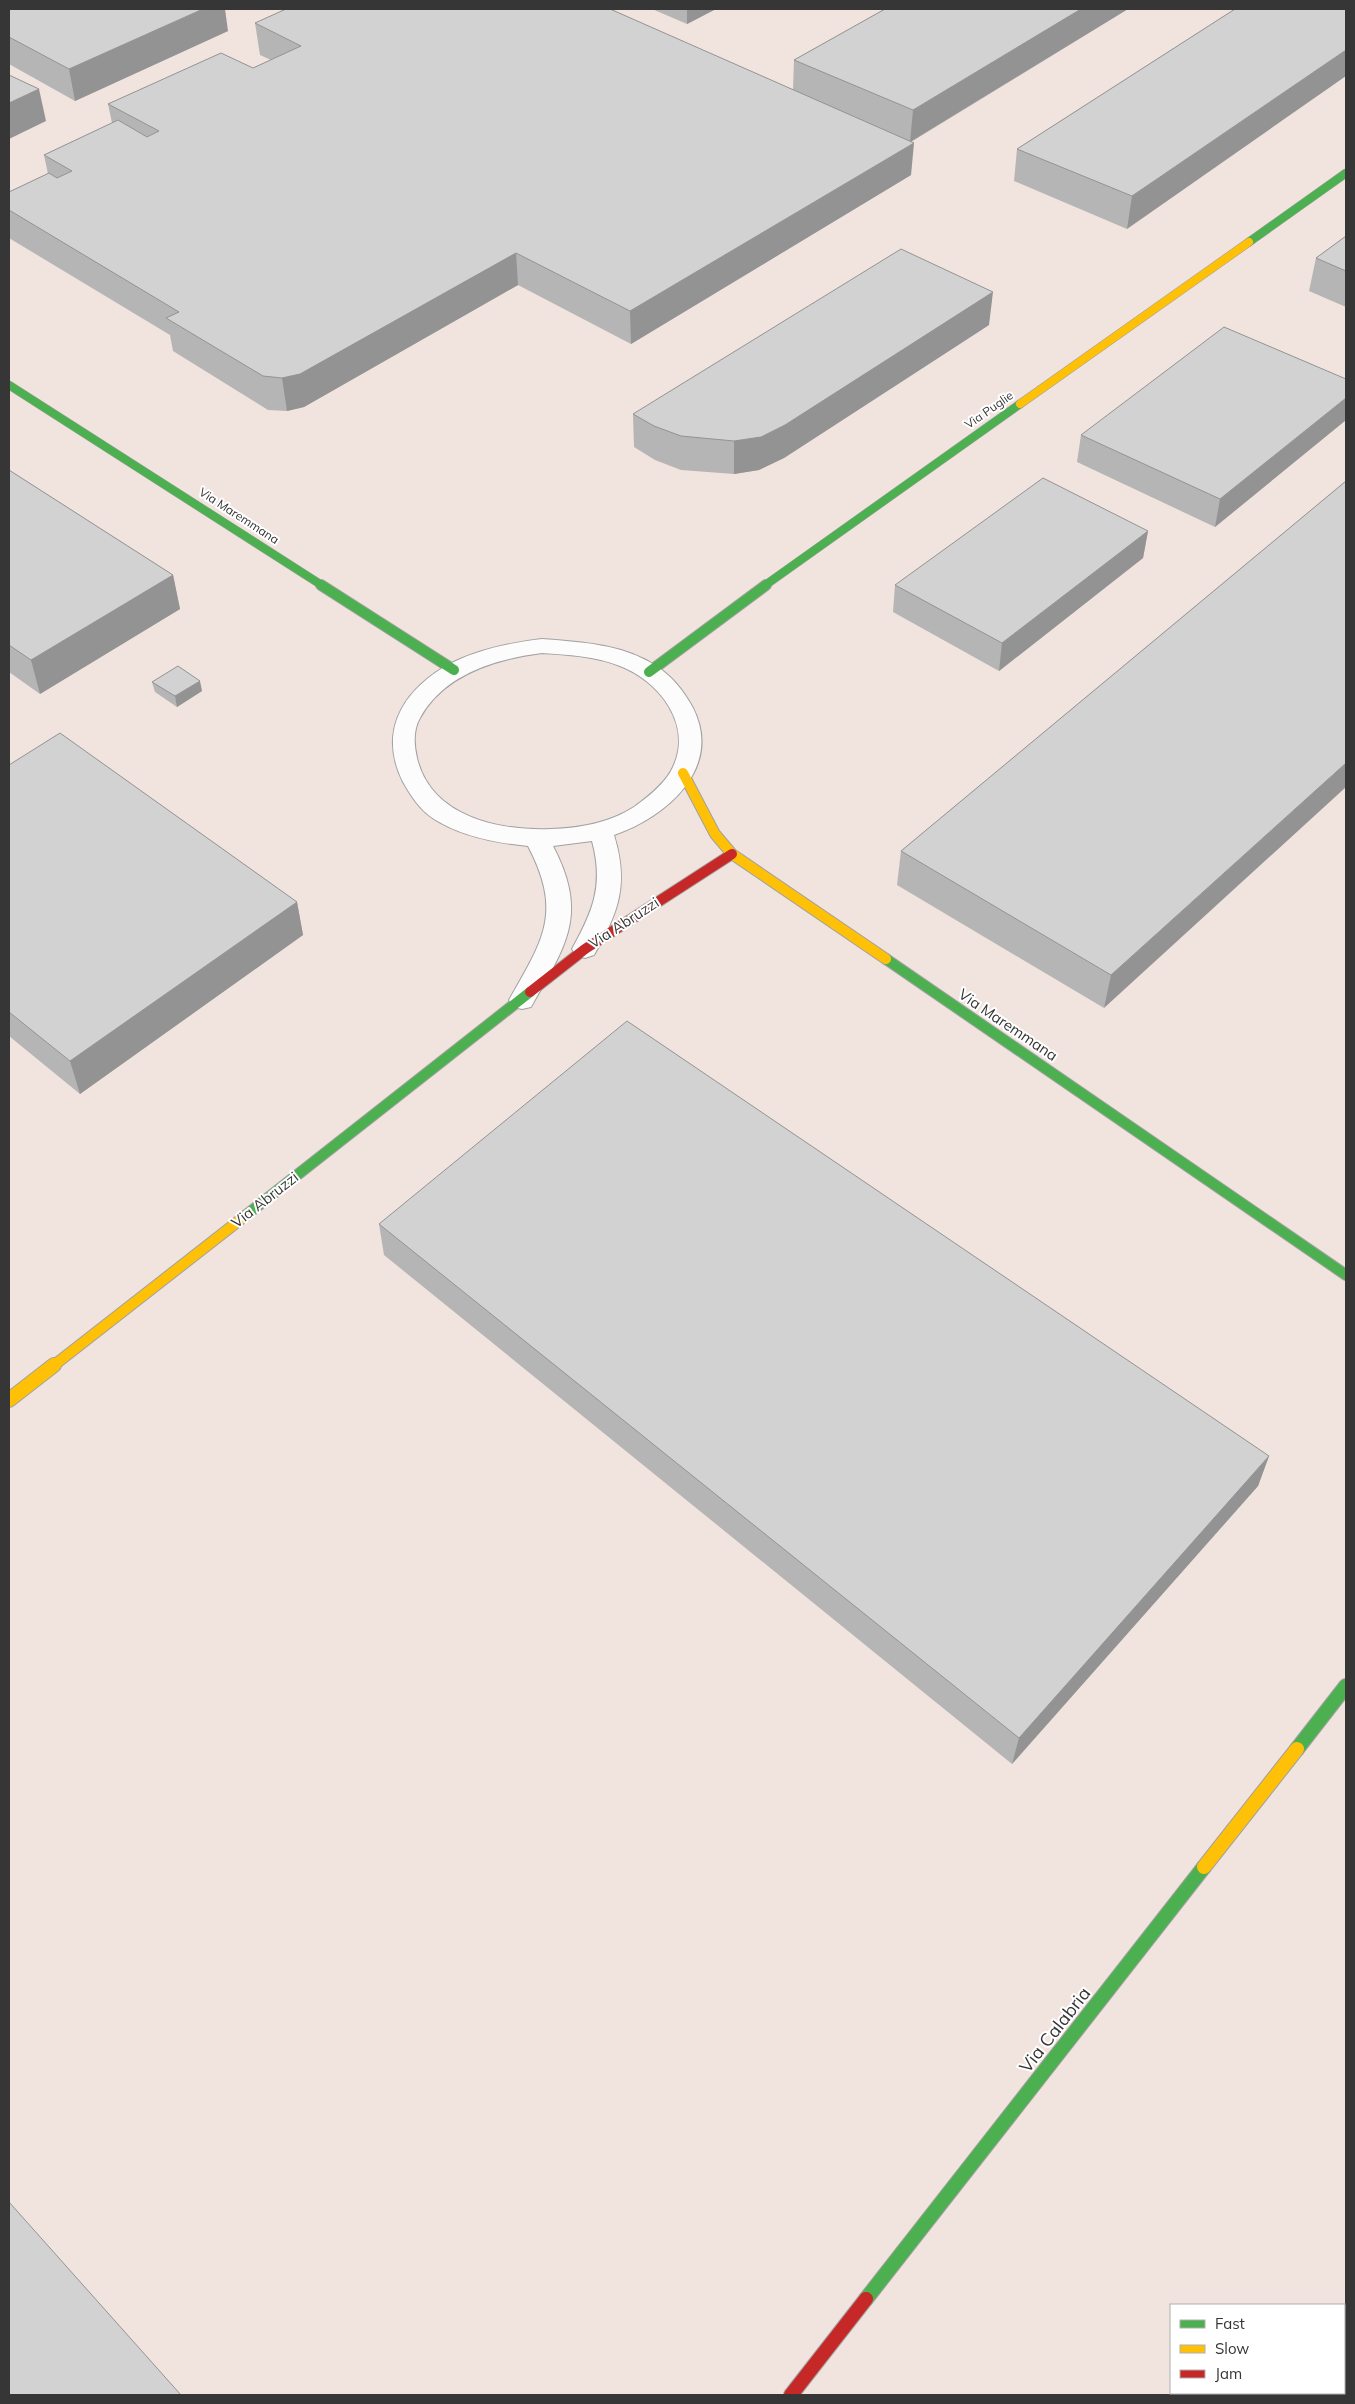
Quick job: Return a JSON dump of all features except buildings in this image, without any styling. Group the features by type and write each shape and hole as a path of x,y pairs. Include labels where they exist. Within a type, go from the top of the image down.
{"street":[{"name":"Via Puglie","path":"649,672 728,612 1346,173"},
{"name":"Via Maremmana","path":"9,385 454,670"},
{"path":"542,646 588,649 605,653 629,661 649,672 660,679 680,702 691,729 689,757 683,773 666,795 649,809 623,823 601,831 562,838 511,838 485,832 453,819 420,793 410,778 402,748 407,718 427,690 454,670 498,652 542,646"},
{"name":"Via Maremmana","path":"683,773 715,834 732,854 1346,1275"},
{"path":"585,949 609,901 610,870 608,853 601,831"},
{"name":"Via Abruzzi","path":"522,1000 551,948 560,916 558,889 537,839"},
{"name":"Via Abruzzi","path":"9,1400 585,949 732,854"},
{"name":"Via Calabria","path":"791,2395 1346,1686"}],"shaded area":[{"path":"9,9 1346,9 1346,2395 9,2395"}],"traffic: fast":[{"path":"1249,242 1346,173"},
{"path":"9,385 454,670"},
{"path":"649,672 728,612 1020,404"},
{"path":"886,959 1346,1275"},
{"path":"245,1216 530,992"},
{"path":"1297,1749 1346,1686"},
{"path":"866,2299 1204,1867"}],"traffic: slow":[{"path":"1020,404 1249,242"},
{"path":"683,773 715,834 732,854 886,959"},
{"path":"9,1400 245,1216"},
{"path":"1204,1867 1297,1749"}],"traffic: jam":[{"path":"530,992 585,949 732,854"},
{"path":"791,2395 866,2299"}]}
